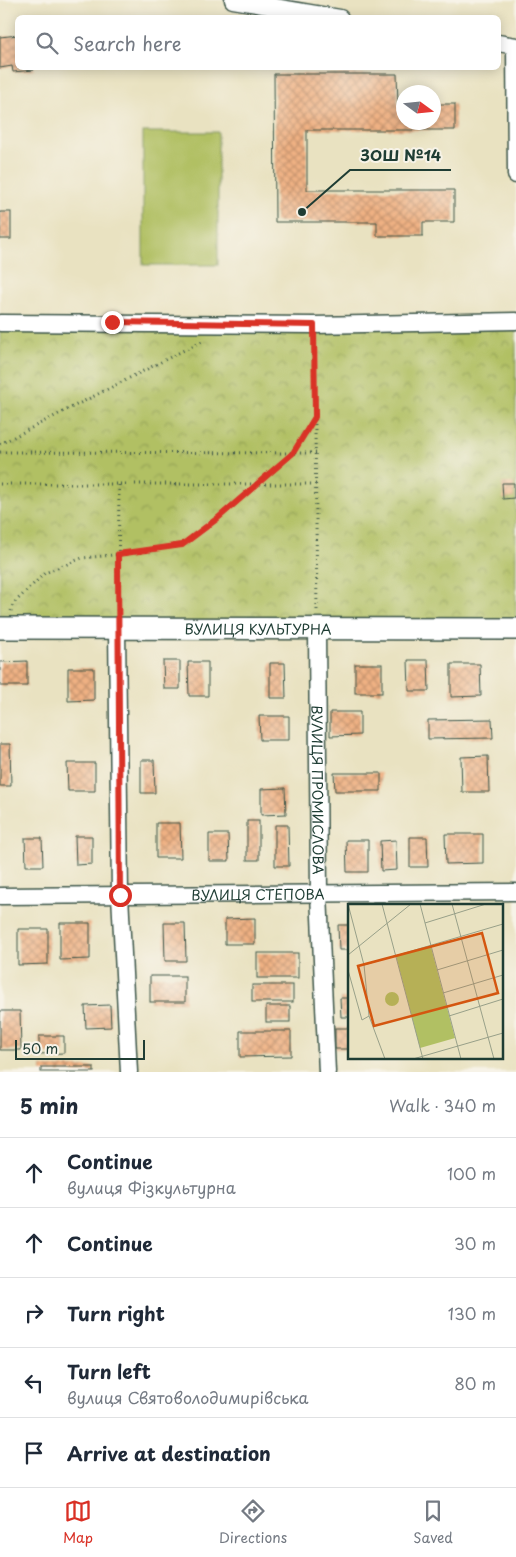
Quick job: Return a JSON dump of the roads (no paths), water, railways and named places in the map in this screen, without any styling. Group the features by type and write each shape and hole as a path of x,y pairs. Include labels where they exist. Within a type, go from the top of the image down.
{"street":[{"path":"234,0 322,15"},
{"path":"501,44 516,46 516,175"},
{"path":"0,323 314,332 516,321"},
{"name":"ВУЛИЦЯ КУЛЬТУРНА","path":"3,628 516,629"},
{"path":"117,628 120,895 129,1072"},
{"name":"ВУЛИЦЯ ПРОМИСЛОВА","path":"317,629 319,894 327,1072"},
{"name":"ВУЛИЦЯ СТЕПОВА","path":"0,896 516,892"}],"place":[{"name":"ЗОШ №14","path":"302,212"}]}
